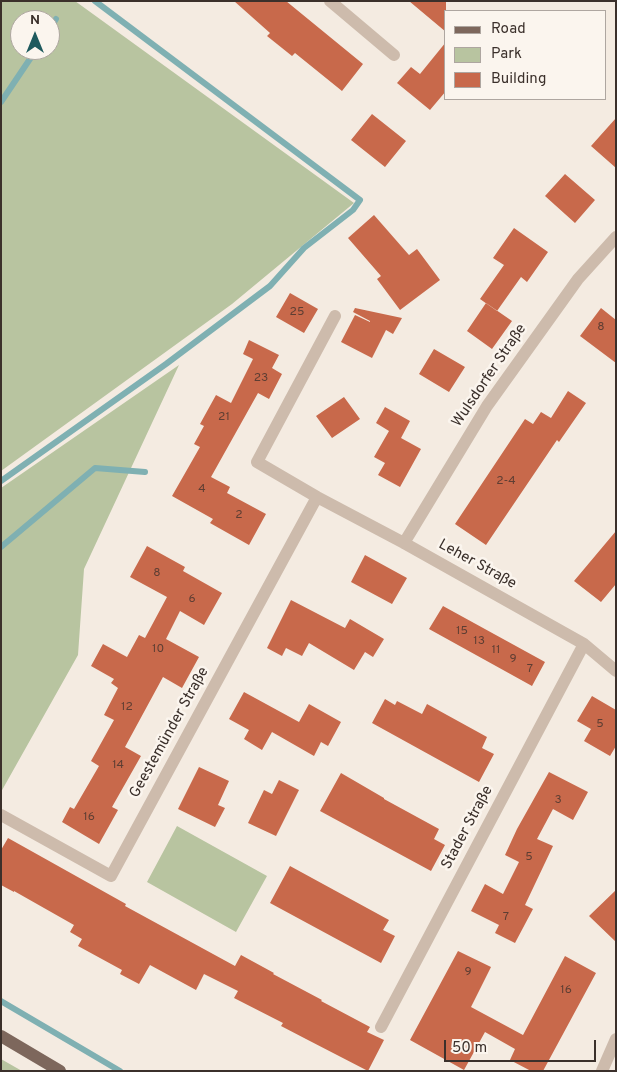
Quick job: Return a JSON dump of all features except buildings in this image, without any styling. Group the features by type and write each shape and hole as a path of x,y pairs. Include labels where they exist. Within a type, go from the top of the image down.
{"main road":[{"path":"1,1036 60,1071"}],"street":[{"path":"330,1 394,54"},
{"name":"Wulsdorfer Straße","path":"404,543 487,406 578,279 616,237"},
{"name":"Leher Straße","path":"335,316 257,462 584,644 616,671"},
{"name":"Geestemünder Straße","path":"1,815 111,876 317,497"},
{"name":"Stader Straße","path":"381,1027 584,644"},
{"path":"602,1071 616,1039"}],"green space":[{"path":"1,1 75,1 354,203 232,304 1,471"},
{"path":"179,365 84,569 78,655 1,792 1,488"},
{"path":"177,826 267,876 236,932 147,882"},
{"path":"1,1059 22,1071 1,1071"}],"waterway":[{"path":"1,481 166,364 270,286 304,248 353,210 360,200 95,1"},
{"path":"1,102 29,60"},
{"path":"1,547 95,468 145,472"},
{"path":"1,1001 120,1071"}]}
